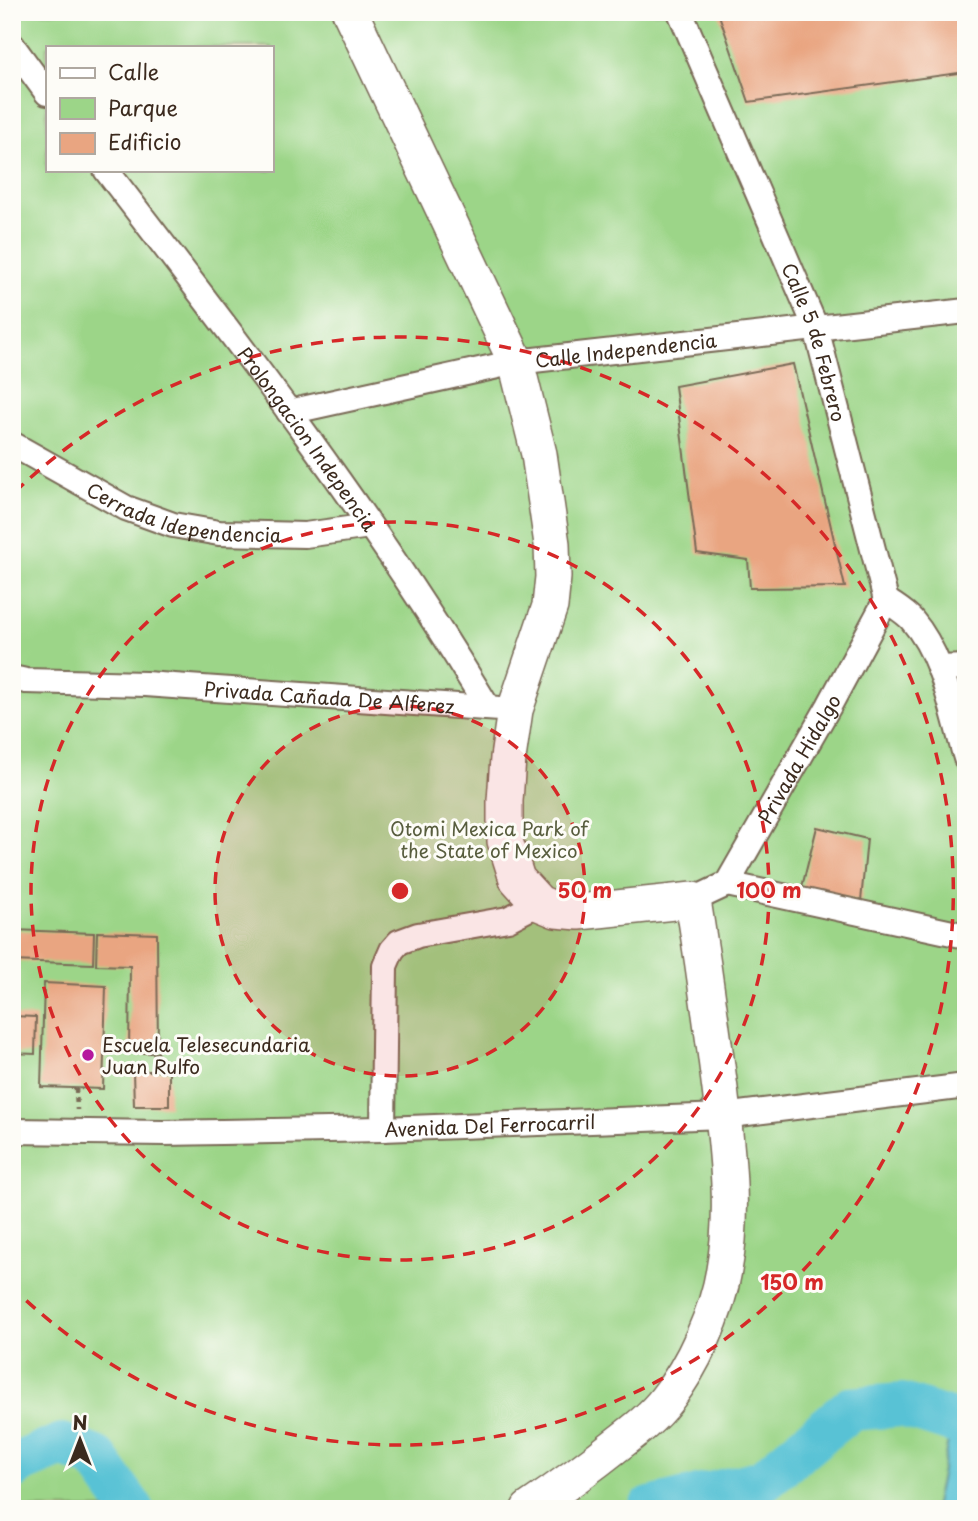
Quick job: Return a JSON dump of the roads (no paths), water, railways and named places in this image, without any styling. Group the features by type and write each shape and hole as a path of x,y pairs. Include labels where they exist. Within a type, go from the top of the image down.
{"main road":[{"path":"350,12 516,362 539,454 552,544 550,606 502,709 505,841 517,879 539,903 556,910 579,912 693,900 723,1116 730,1195 724,1269 712,1315 683,1374 666,1401 645,1422 578,1475 529,1509"}],"street":[{"name":"Calle 5 de Febrero","path":"680,12 816,328 886,600"},
{"path":"12,45 46,92"},
{"name":"Prolongacion Indepencia","path":"109,174 191,278 440,627 502,709"},
{"name":"Calle Independencia","path":"289,412 516,362 966,311"},
{"name":"Cerrada Idependencia","path":"12,444 126,508 173,525 219,533 305,535 370,526"},
{"path":"886,600 911,619 927,642 939,668 966,758"},
{"name":"Privada Hidalgo","path":"727,884 886,600"},
{"path":"939,668 966,667"},
{"name":"Privada Cañada De Alferez","path":"12,678 26,681 145,684 502,709"},
{"path":"693,900 727,884 966,936"},
{"path":"383,1129 385,965 392,950 399,942 418,935 508,919 539,903"},
{"name":"Avenida Del Ferrocarril","path":"12,1131 164,1133 383,1129 723,1116 966,1086"}],"water":[{"path":"966,1395 966,1509 934,1509 957,1397"}],"waterway":[{"path":"650,1509 762,1481 850,1409 902,1405 952,1421"},
{"path":"12,1469 14,1465 62,1445 96,1458 132,1509"}],"place":[{"name":"Escuela Telesecundaria Juan Rulfo","path":"88,1055"}],"park label":[{"name":"Otomi Mexica Park of the State of Mexico","path":"489,839"}]}
